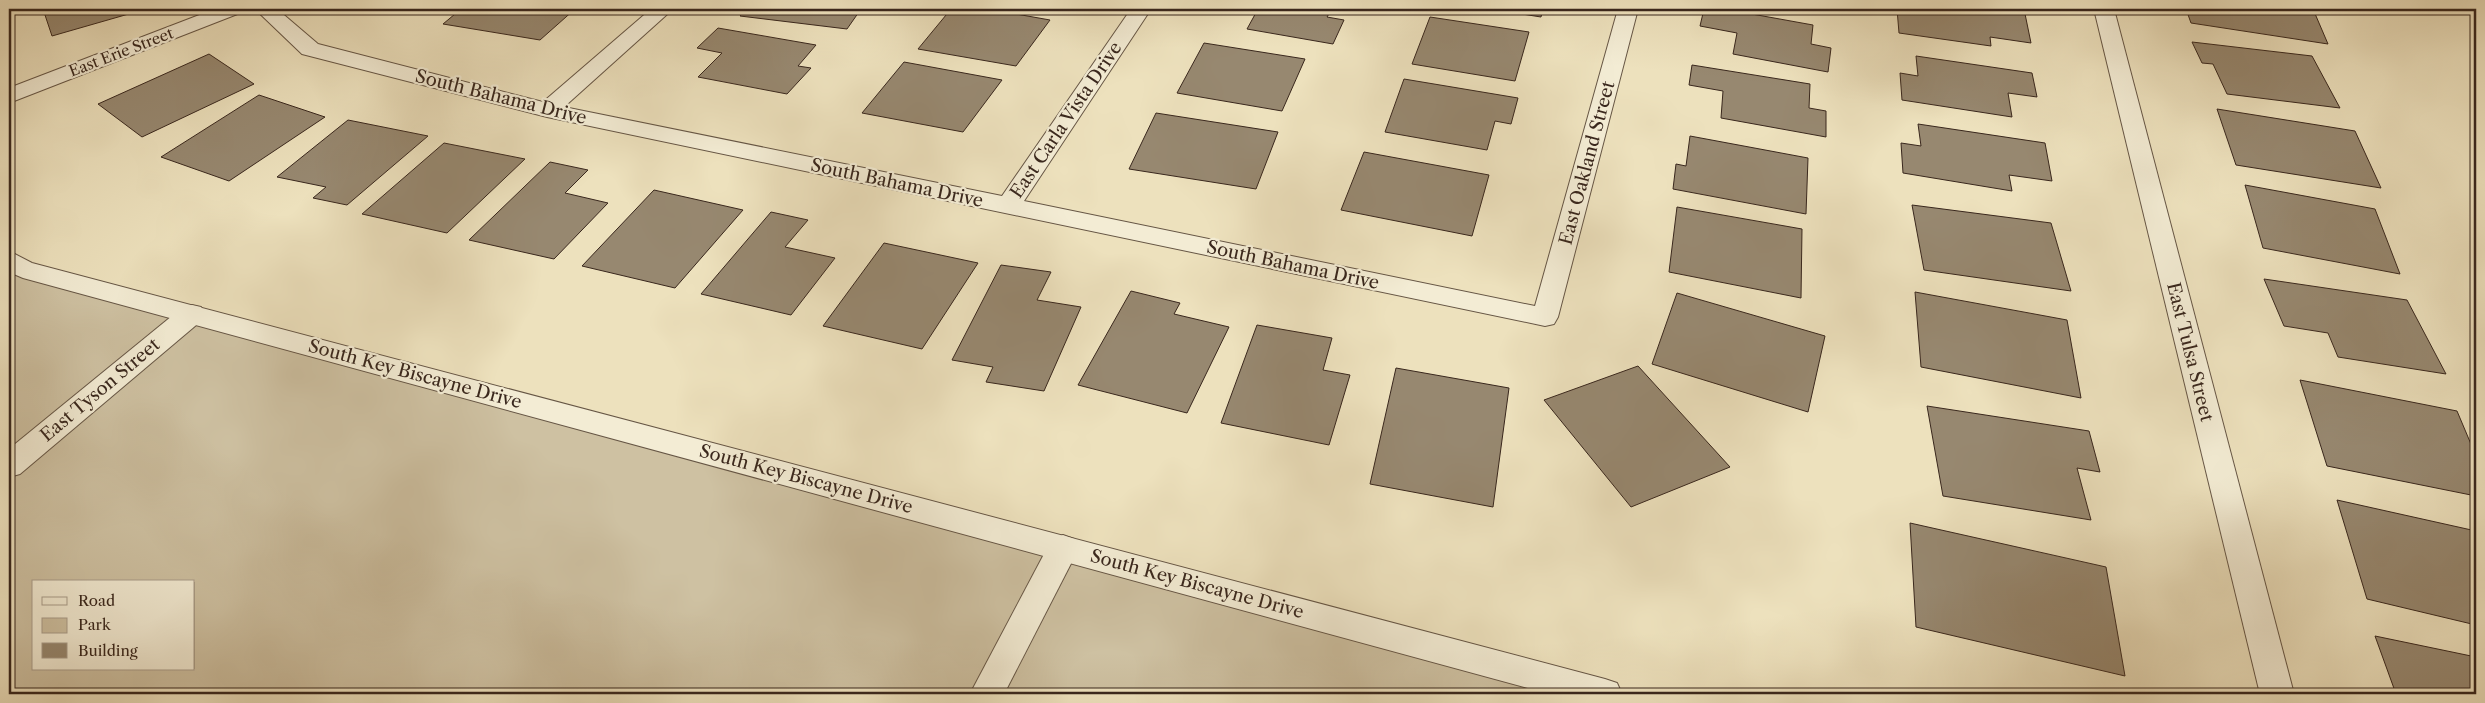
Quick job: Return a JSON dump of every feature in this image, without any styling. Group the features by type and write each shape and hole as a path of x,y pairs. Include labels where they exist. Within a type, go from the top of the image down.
{"street":[{"name":"East Erie Street","path":"9,96 233,9"},
{"name":"South Bahama Drive","path":"265,9 310,49 547,110 1545,317"},
{"path":"547,110 664,9"},
{"name":"East Carla Vista Drive","path":"1008,206 1141,9"},
{"name":"East Oakland Street","path":"1545,317 1628,9"},
{"name":"East Tulsa Street","path":"2104,9 2277,694"},
{"name":"South Key Biscayne Drive","path":"9,260 23,269 1605,694"},
{"name":"East Tyson Street","path":"9,466 192,314"},
{"path":"987,694 1063,548"}],"green space":[{"path":"9,260 23,269 1605,694 9,694"}],"building":[{"path":"43,9 146,9 52,36"},
{"path":"461,9 575,9 540,40 443,24"},
{"path":"746,9 861,9 847,29 740,16"},
{"path":"951,9 988,9 1050,20 1016,66 918,49"},
{"path":"1258,9 1332,9 1327,17 1344,20 1333,44 1247,29"},
{"path":"1490,9 1543,9 1541,17"},
{"path":"1704,9 1724,9 1813,25 1811,44 1831,48 1828,72 1733,54 1737,33 1700,26"},
{"path":"1897,9 1915,11 1915,9 2024,9 2031,43 1990,37 1991,46 1899,33"},
{"path":"2186,9 2313,9 2328,44 2191,23"},
{"path":"1430,17 1529,32 1515,81 1412,64"},
{"path":"718,28 816,45 798,66 811,68 787,94 698,77 722,53 697,48"},
{"path":"2192,42 2312,56 2340,108 2227,94 2213,64 2202,63"},
{"path":"1204,43 1305,59 1282,111 1177,93"},
{"path":"209,54 254,84 142,137 98,104"},
{"path":"1916,56 2032,73 2037,97 2008,93 2012,117 1902,100 1900,73 1918,76"},
{"path":"904,62 1002,80 963,132 862,113"},
{"path":"1692,65 1810,84 1809,108 1826,111 1826,137 1721,118 1723,91 1689,85"},
{"path":"1404,79 1518,98 1511,124 1495,121 1487,150 1385,132"},
{"path":"259,95 325,117 229,181 161,157"},
{"path":"2217,109 2355,131 2381,188 2236,165"},
{"path":"1156,113 1278,132 1256,189 1129,169"},
{"path":"348,120 428,136 347,205 313,198 326,187 277,177"},
{"path":"1918,124 2045,143 2052,181 2009,175 2012,191 1903,173 1901,143 1921,146"},
{"path":"1690,136 1808,158 1806,214 1673,189 1676,164 1686,166"},
{"path":"444,143 525,159 447,233 362,214"},
{"path":"1364,152 1489,175 1472,236 1341,210"},
{"path":"550,162 588,170 565,193 608,203 554,259 469,240"},
{"path":"2245,185 2375,209 2400,274 2263,248"},
{"path":"654,190 743,210 675,288 582,266"},
{"path":"1912,205 2051,223 2071,291 1924,270"},
{"path":"1677,207 1802,229 1801,298 1669,272"},
{"path":"771,212 808,220 785,247 835,258 791,315 701,294"},
{"path":"884,243 978,263 922,349 823,326"},
{"path":"1001,265 1051,272 1037,300 1081,307 1044,391 986,382 993,367 952,360"},
{"path":"2264,279 2407,300 2446,374 2338,357 2328,333 2284,326"},
{"path":"1131,291 1180,303 1174,314 1229,327 1187,413 1078,385"},
{"path":"1915,292 2067,320 2081,398 1921,367"},
{"path":"1677,293 1825,336 1808,412 1652,364"},
{"path":"1257,325 1332,338 1323,370 1350,375 1329,445 1221,423"},
{"path":"1638,366 1730,467 1631,507 1544,400"},
{"path":"1396,368 1509,388 1493,507 1370,484"},
{"path":"2300,380 2457,411 2476,456 2476,496 2327,466"},
{"path":"1927,406 2089,431 2100,472 2077,468 2091,520 1943,496"},
{"path":"2337,500 2476,531 2476,625 2367,599"},
{"path":"1910,523 2106,567 2125,676 1916,627"},
{"path":"2375,636 2476,657 2476,694 2396,694"}]}
